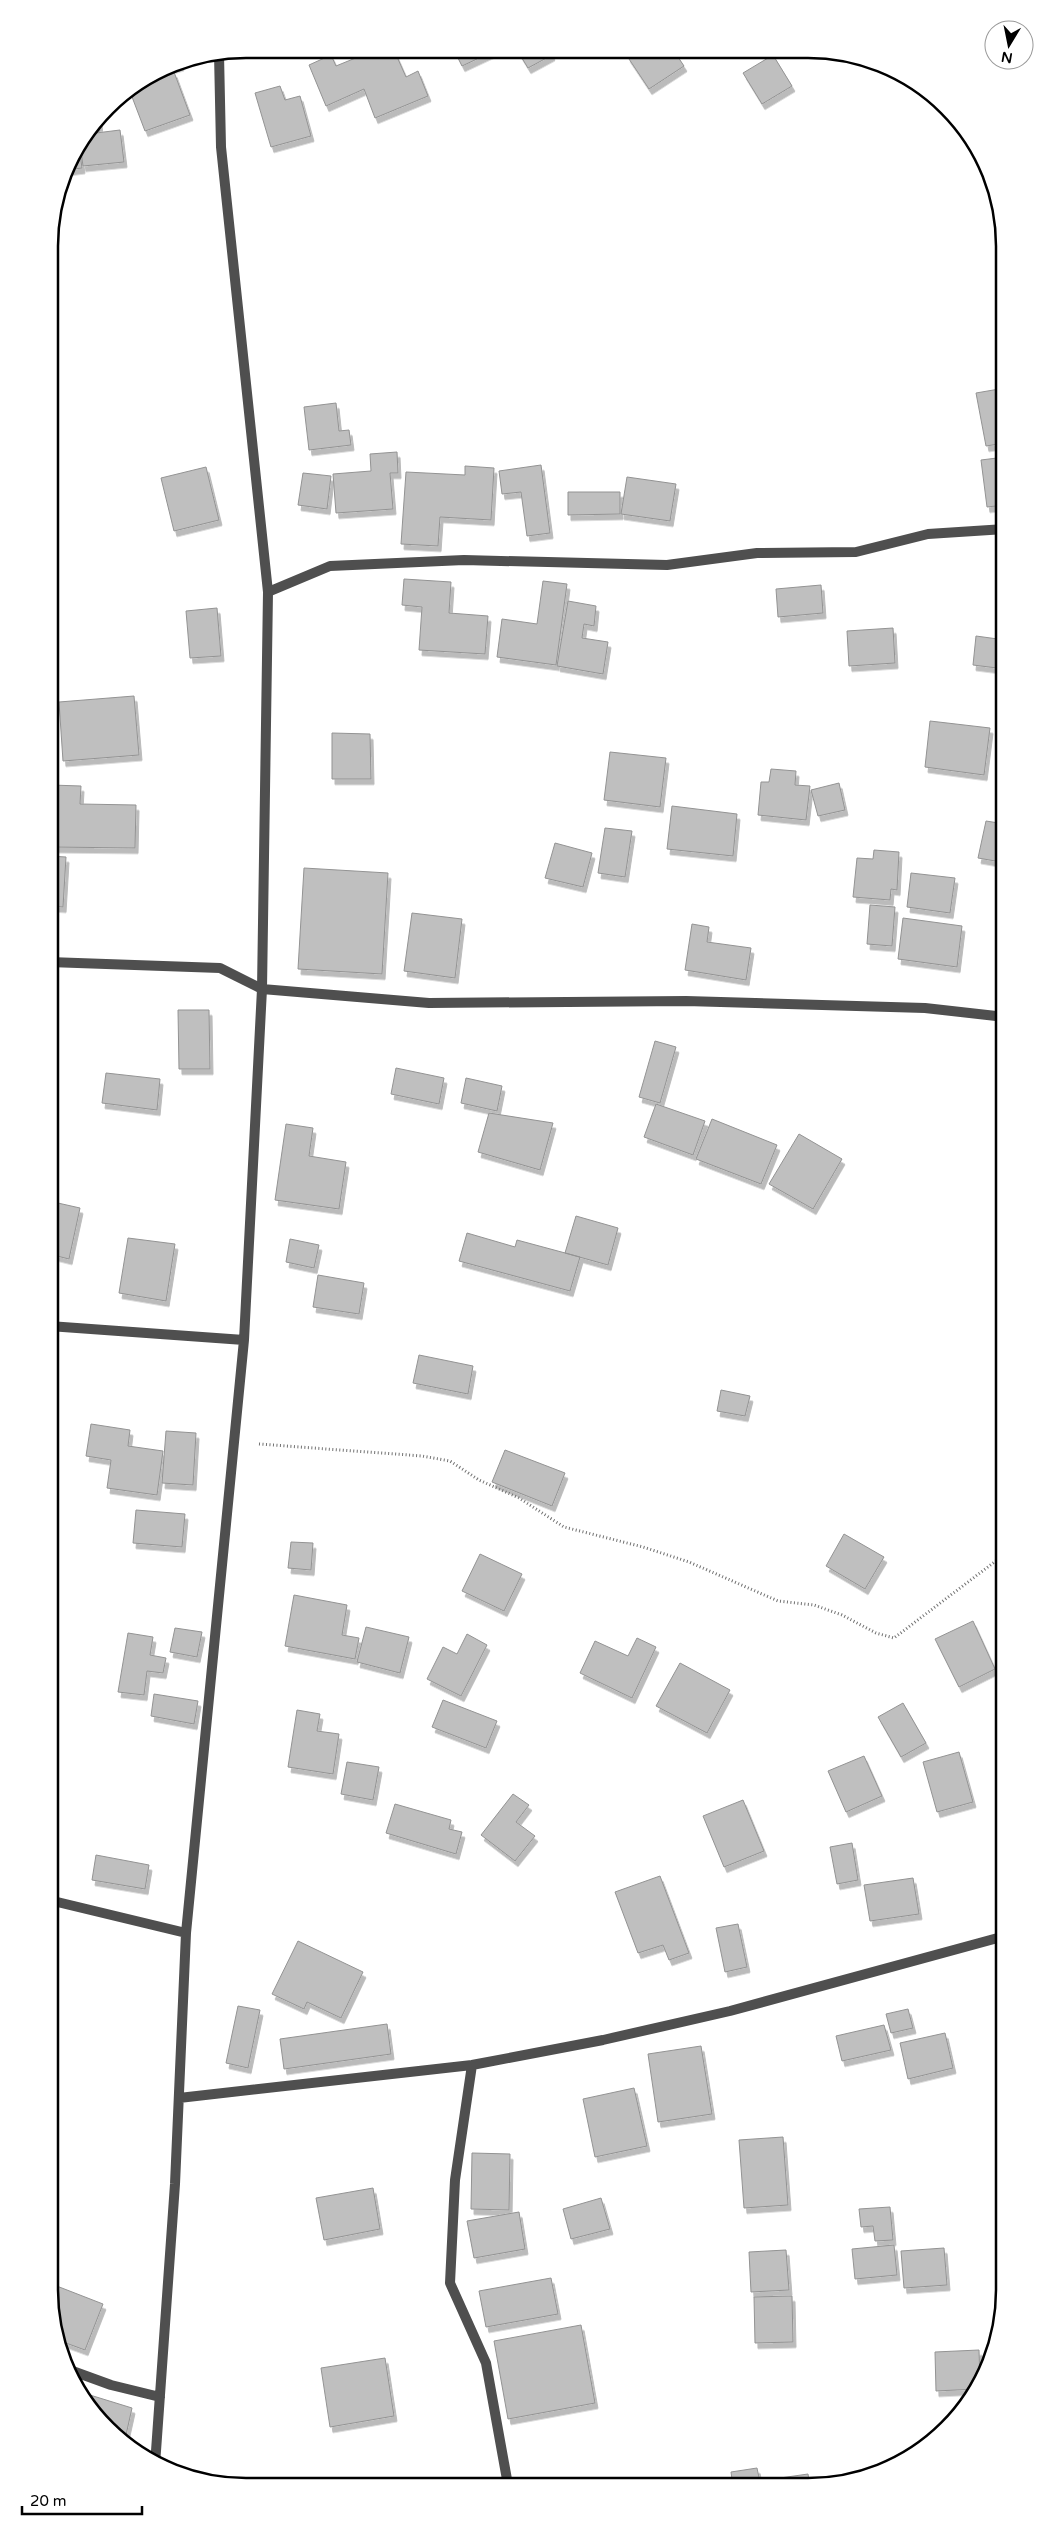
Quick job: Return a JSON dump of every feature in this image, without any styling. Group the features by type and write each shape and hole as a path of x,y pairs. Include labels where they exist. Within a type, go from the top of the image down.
{"street":[{"path":"156,2456 179,2098 186,1932 244,1340 262,988 268,592 221,147 220,59"},
{"path":"268,592 330,566 464,560 667,565 757,553 856,552 928,534 996,530"},
{"path":"58,962 220,968 262,988 428,1003 686,1001 925,1008 996,1016"},
{"path":"58,1327 244,1340"},
{"path":"58,1902 186,1932"},
{"path":"179,2098 472,2065 603,2040 730,2011 996,1938"},
{"path":"472,2065 455,2180 450,2283 486,2363 507,2478"},
{"path":"76,2372 160,2397"}],"path":[{"path":"233,1441 280,1447 422,1456 450,1461 479,1480 519,1498 564,1527 643,1546 697,1565 778,1601 814,1605 842,1615 876,1633 894,1638 996,1561"}],"building":[{"path":"327,57 332,57 336,66 358,57 397,57 406,77 418,71 428,96 375,118 364,89 326,106 309,65"},
{"path":"458,57 481,57 462,66"},
{"path":"521,57 548,57 528,68"},
{"path":"628,57 678,57 684,66 649,89"},
{"path":"770,57 774,57 792,86 762,104 743,73"},
{"path":"174,72 190,115 145,131 132,96"},
{"path":"280,86 285,100 300,96 311,136 271,147 255,93"},
{"path":"120,130 124,162 83,166 81,154 94,133"},
{"path":"80,156 82,168 74,169"},
{"path":"996,390 996,444 986,446 976,393"},
{"path":"336,403 339,431 349,430 351,445 309,450 304,407"},
{"path":"397,452 398,473 390,473 393,509 336,513 333,474 371,471 370,454"},
{"path":"996,458 996,506 987,507 981,460"},
{"path":"541,465 550,533 527,536 521,492 502,494 499,471"},
{"path":"465,466 494,468 491,520 440,517 438,546 401,544 406,472 465,475"},
{"path":"206,467 219,520 174,531 161,478"},
{"path":"303,473 331,476 327,509 298,505"},
{"path":"627,477 676,484 670,521 621,514"},
{"path":"568,492 620,492 620,514 568,515"},
{"path":"404,579 451,582 449,613 488,616 485,654 419,650 422,607 402,605"},
{"path":"543,581 567,584 556,665 497,657 502,619 537,624"},
{"path":"821,585 823,613 778,617 776,589"},
{"path":"568,601 596,606 594,626 584,624 582,638 608,642 603,674 557,666"},
{"path":"217,608 221,656 190,658 186,611"},
{"path":"893,628 895,663 849,666 847,631"},
{"path":"976,636 996,639 996,668 973,665"},
{"path":"134,696 139,755 63,761 59,702"},
{"path":"930,721 990,728 984,775 925,767"},
{"path":"332,733 370,734 371,779 332,779"},
{"path":"610,752 666,758 660,807 604,800"},
{"path":"771,769 796,771 795,785 810,786 806,820 758,815 761,782 769,782"},
{"path":"839,783 845,810 818,816 811,790"},
{"path":"58,785 81,786 80,804 136,805 135,848 58,847"},
{"path":"672,806 737,814 733,856 667,849"},
{"path":"986,821 996,823 996,861 978,858"},
{"path":"605,828 632,831 625,877 598,873"},
{"path":"555,843 592,853 583,887 545,878"},
{"path":"874,850 899,852 897,890 891,889 890,900 853,897 857,858 873,859"},
{"path":"58,857 66,857 63,907 58,907"},
{"path":"304,868 388,873 382,974 298,969"},
{"path":"911,873 955,878 950,913 907,907"},
{"path":"870,905 895,907 892,946 867,944"},
{"path":"412,913 462,919 455,978 404,971"},
{"path":"903,918 962,926 957,967 898,959"},
{"path":"692,924 709,927 707,942 751,948 746,980 685,970"},
{"path":"178,1010 209,1010 210,1069 179,1069"},
{"path":"655,1041 676,1047 660,1103 639,1097"},
{"path":"396,1068 444,1078 439,1104 391,1094"},
{"path":"106,1073 160,1079 157,1110 102,1103"},
{"path":"466,1078 502,1086 497,1111 461,1103"},
{"path":"656,1104 705,1121 693,1155 644,1137"},
{"path":"489,1113 553,1123 540,1170 478,1152"},
{"path":"712,1119 777,1145 761,1184 696,1159"},
{"path":"286,1124 313,1128 309,1156 346,1162 339,1209 275,1200"},
{"path":"799,1134 842,1159 813,1209 769,1184"},
{"path":"58,1203 80,1208 69,1259 58,1256"},
{"path":"576,1216 618,1228 608,1265 565,1253"},
{"path":"467,1233 515,1247 517,1240 580,1257 570,1291 459,1261"},
{"path":"128,1238 175,1244 166,1301 119,1293"},
{"path":"290,1239 319,1245 314,1268 286,1262"},
{"path":"318,1275 364,1283 359,1314 313,1307"},
{"path":"419,1355 473,1366 468,1394 413,1383"},
{"path":"721,1390 750,1396 745,1416 717,1411"},
{"path":"91,1424 130,1430 128,1446 163,1451 157,1495 107,1488 111,1460 86,1456"},
{"path":"166,1431 196,1433 193,1485 162,1483"},
{"path":"505,1450 565,1473 552,1506 492,1482"},
{"path":"136,1510 185,1514 182,1547 133,1543"},
{"path":"844,1534 884,1557 865,1589 826,1566"},
{"path":"291,1542 313,1543 311,1570 288,1568"},
{"path":"480,1554 522,1574 504,1611 462,1591"},
{"path":"294,1595 347,1605 342,1635 359,1638 355,1659 285,1646"},
{"path":"973,1621 995,1669 959,1687 935,1639"},
{"path":"366,1627 409,1637 400,1673 357,1662"},
{"path":"175,1628 202,1632 197,1657 170,1652"},
{"path":"128,1633 153,1637 150,1655 166,1658 163,1673 147,1671 144,1695 118,1692"},
{"path":"467,1634 487,1645 461,1696 427,1679 443,1647 457,1654"},
{"path":"637,1638 656,1647 632,1698 580,1673 595,1641 628,1656"},
{"path":"680,1663 730,1690 707,1733 656,1706"},
{"path":"154,1694 198,1701 194,1724 151,1716"},
{"path":"443,1700 497,1721 486,1748 432,1727"},
{"path":"903,1703 926,1743 901,1757 878,1717"},
{"path":"297,1710 320,1714 317,1731 339,1734 333,1774 288,1767"},
{"path":"959,1752 973,1802 937,1812 923,1762"},
{"path":"864,1756 882,1796 846,1812 828,1771"},
{"path":"347,1762 379,1767 373,1800 341,1794"},
{"path":"513,1794 529,1805 516,1822 535,1836 515,1861 481,1835"},
{"path":"743,1800 764,1851 724,1867 703,1816"},
{"path":"395,1804 451,1820 449,1829 462,1832 456,1854 386,1833"},
{"path":"852,1843 858,1880 837,1884 830,1847"},
{"path":"96,1855 149,1865 145,1889 92,1880"},
{"path":"660,1876 689,1953 669,1960 663,1945 638,1953 615,1892"},
{"path":"913,1878 919,1914 870,1921 864,1885"},
{"path":"738,1924 747,1967 725,1972 716,1928"},
{"path":"298,1941 363,1972 341,2018 307,2002 304,2009 272,1994"},
{"path":"238,2006 260,2010 248,2068 226,2063"},
{"path":"908,2009 913,2028 891,2033 886,2014"},
{"path":"387,2024 391,2054 284,2069 280,2039"},
{"path":"884,2025 891,2050 842,2061 836,2036"},
{"path":"945,2033 953,2068 908,2079 900,2043"},
{"path":"701,2046 712,2114 658,2122 648,2054"},
{"path":"634,2088 647,2146 595,2157 583,2099"},
{"path":"783,2137 788,2205 744,2208 739,2140"},
{"path":"472,2153 510,2154 509,2210 471,2209"},
{"path":"373,2188 380,2229 324,2240 316,2198"},
{"path":"601,2198 610,2229 571,2239 563,2209"},
{"path":"890,2207 893,2240 875,2241 873,2226 861,2227 859,2209"},
{"path":"519,2212 525,2249 474,2258 467,2221"},
{"path":"894,2245 897,2275 855,2279 852,2249"},
{"path":"944,2248 947,2285 904,2288 901,2251"},
{"path":"786,2250 789,2290 751,2292 749,2252"},
{"path":"551,2278 558,2314 486,2327 479,2291"},
{"path":"58,2286 103,2304 85,2350 65,2343 59,2315"},
{"path":"792,2296 793,2342 755,2343 754,2297"},
{"path":"581,2325 595,2403 508,2419 494,2341"},
{"path":"979,2350 980,2368 968,2389 936,2391 935,2352"},
{"path":"385,2358 394,2416 330,2427 321,2368"},
{"path":"89,2395 132,2408 126,2436 104,2415"},
{"path":"757,2468 759,2478 732,2478 731,2472"},
{"path":"808,2474 809,2478 780,2478"}]}
